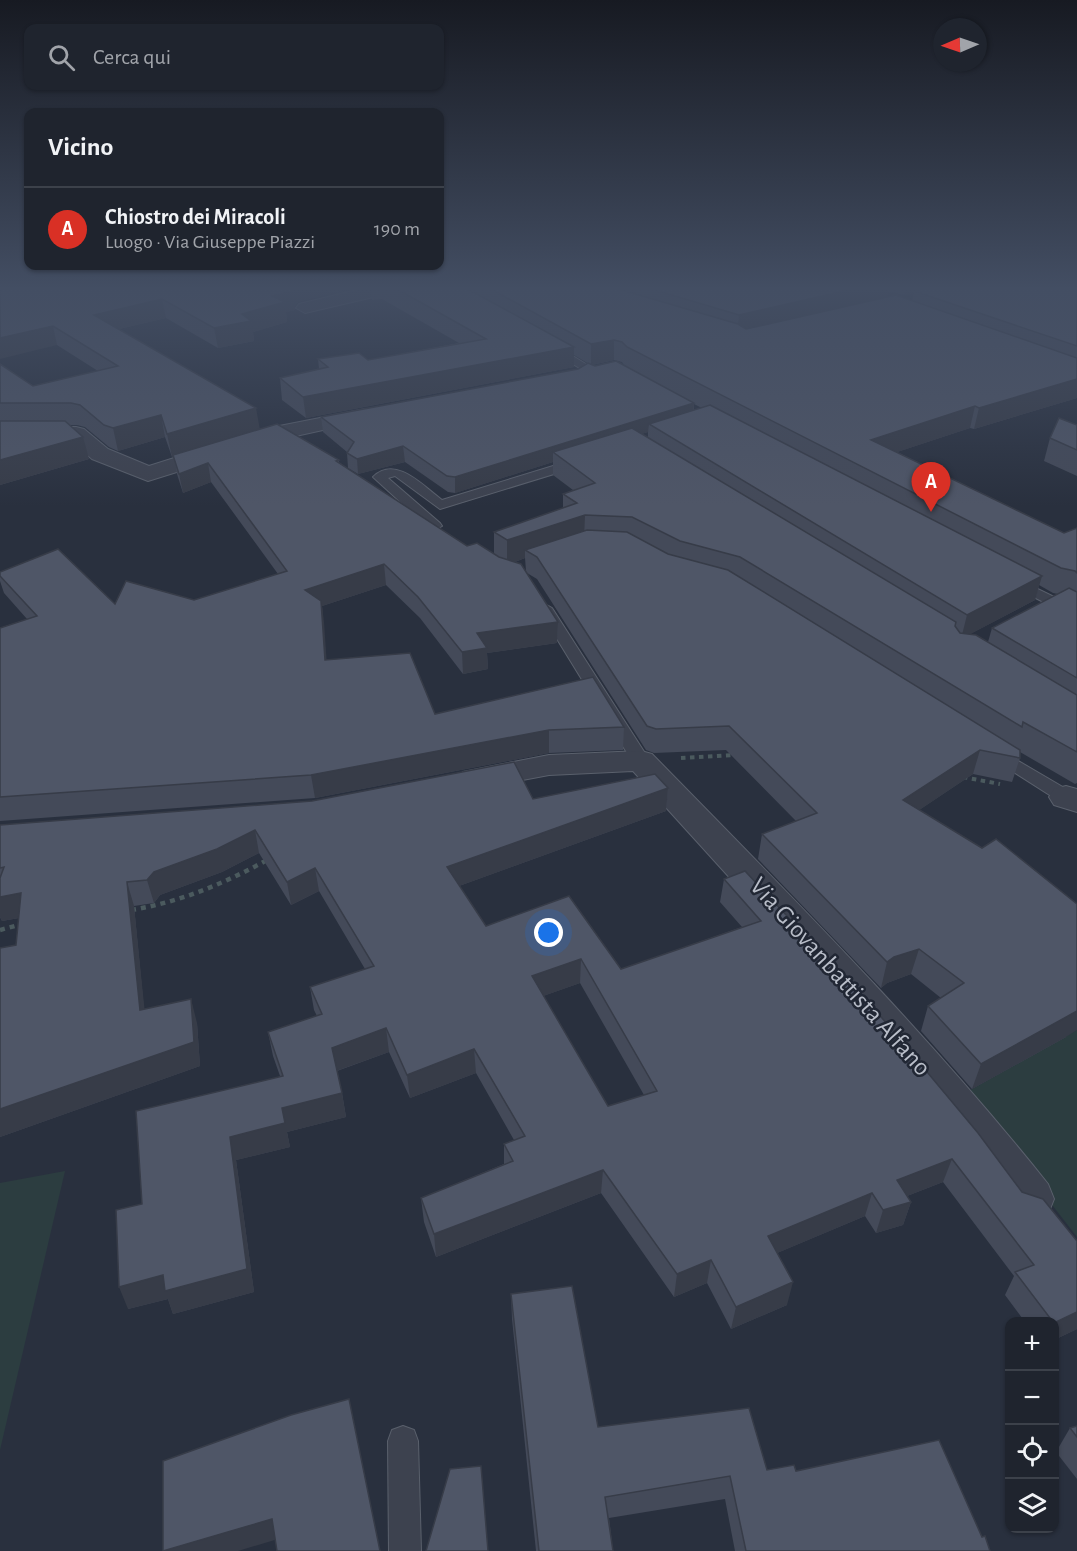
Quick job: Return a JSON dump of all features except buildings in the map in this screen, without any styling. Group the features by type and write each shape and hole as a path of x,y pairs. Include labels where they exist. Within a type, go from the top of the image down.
{"street":[{"path":"579,374 614,368"},
{"path":"0,434 76,434 100,454 148,474 278,433 380,413"},
{"path":"1025,619 1066,608"},
{"path":"448,784 549,765 641,761"},
{"name":"Via Giovanbattista Alfano","path":"641,761 818,948 926,1068 980,1130 1031,1198"}],"lane":[{"path":"564,360 579,374"},
{"path":"278,433 297,445"},
{"path":"376,494 439,529 379,477 396,472 440,505 591,458"},
{"path":"1005,576 1066,608"},
{"path":"534,591 641,761"},
{"path":"985,746 1071,799"},
{"path":"403,1441 405,1551"}],"path":[{"path":"641,761 743,754"},
{"path":"962,777 1008,786"},
{"path":"121,911 164,906 229,881 275,855"},
{"path":"0,930 24,923"}],"shaded area":[{"path":"1077,1030 1077,1237 965,1093"},
{"path":"65,1171 0,1450 0,1183"}],"place":[{"name":"Chiostro dei Miracoli","path":"931,512"}]}
